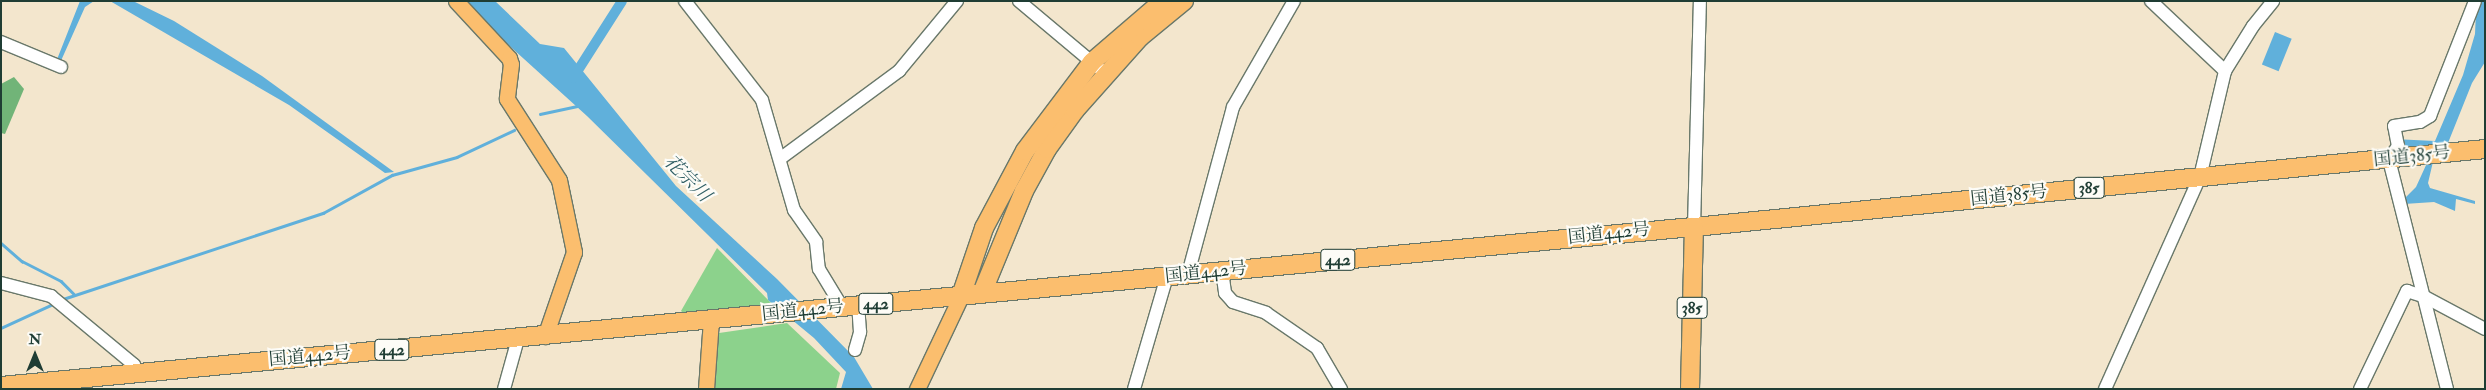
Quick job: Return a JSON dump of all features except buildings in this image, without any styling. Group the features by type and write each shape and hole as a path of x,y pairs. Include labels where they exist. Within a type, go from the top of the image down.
{"highway":[{"path":"951,297 1007,181 1043,126 1092,62 1163,1"},
{"path":"982,293 1024,191 1047,149 1106,74 1140,36 1184,1"},
{"name":"国道385号","path":"1694,227 2485,149"},
{"name":"国道442号","path":"1,386 518,339 982,293 1694,227"},
{"name":"385","path":"1690,389 1694,227"}],"main road":[{"path":"456,1 509,58 512,64 508,99 558,180 574,252 545,336"},
{"path":"917,389 951,297"},
{"path":"706,389 711,320"}],"street":[{"path":"685,1 762,100 781,158 794,210 816,242 819,269 850,306 860,332 855,350"},
{"path":"781,158 899,71 957,1"},
{"path":"1019,1 1106,74"},
{"path":"1188,274 1233,107 1294,1"},
{"path":"1694,227 1700,1"},
{"path":"2151,1 2225,71"},
{"path":"2106,389 2200,177 2225,71 2253,26 2273,1"},
{"path":"2448,389 2390,159 2398,146 2394,126 2420,122 2432,112 2475,1"},
{"path":"1,42 56,65"},
{"path":"1222,271 1225,293 1233,302 1266,313 1318,348 1341,389"},
{"path":"1134,389 1167,276"},
{"path":"1,283 51,296 63,308 134,365 135,373"},
{"path":"2360,389 2407,291 2425,297 2485,329"},
{"path":"504,389 518,339"}],"green space":[{"path":"14,77 24,89 5,134 1,133 1,84"},
{"path":"717,248 776,308 694,322 681,311"},
{"path":"787,323 840,373 836,389 715,389 719,333"}],"water":[{"path":"80,1 94,1 85,7 60,63 56,62"},
{"path":"110,1 133,1 174,21 262,76 394,172 385,173 289,105"},
{"path":"460,1 495,1 540,44 564,48 676,186 777,279 854,357 873,389 841,389 846,372 814,338 768,300 767,293 587,116"},
{"path":"2480,1 2485,1 2485,62 2472,83 2446,148 2436,149 2428,183 2430,188 2475,201 2475,204 2456,199 2455,211 2434,202 2404,204 2402,201 2416,187 2427,163 2394,153 2393,139 2435,141 2463,75 2475,34 2476,11"},
{"path":"2275,32 2292,39 2279,71 2262,64"}],"waterway":[{"path":"573,78 622,1"},
{"path":"540,114 578,106"},
{"path":"63,299 323,213 392,175 457,157 514,130"},
{"path":"1,243 22,261 61,281 74,294"},
{"path":"1,328 53,304"}],"water label":[{"name":"花宗川","path":"687,179"}]}
